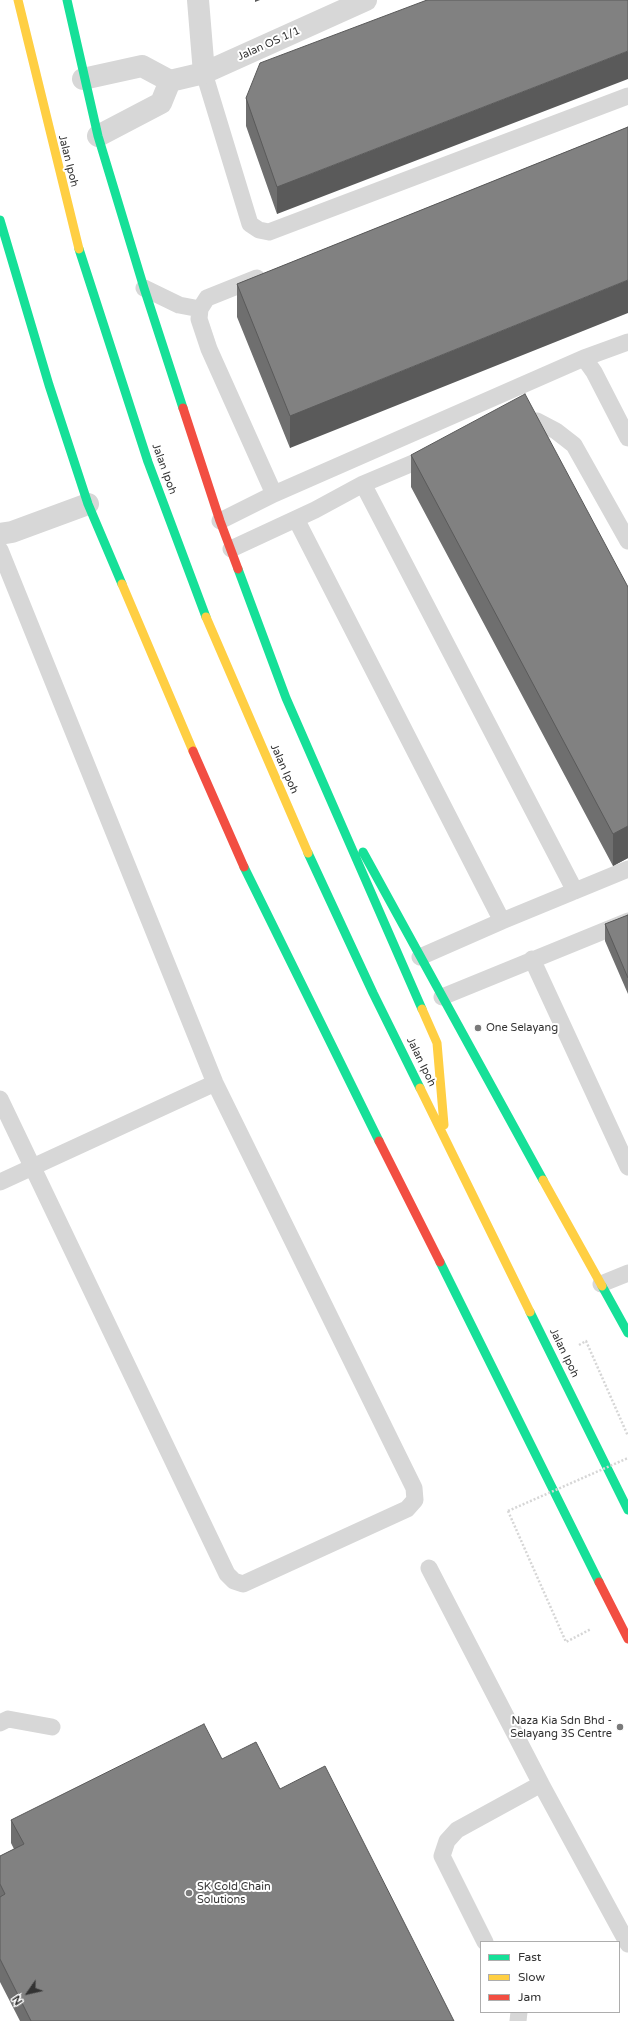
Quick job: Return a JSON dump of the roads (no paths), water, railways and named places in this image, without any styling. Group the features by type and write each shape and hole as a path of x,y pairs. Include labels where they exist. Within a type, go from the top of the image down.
{"main road":[{"name":"Jalan Ipoh","path":"18,0 75,237 107,342 148,462 216,641 306,848 370,985 628,1510"},
{"path":"67,0 83,79 98,136 144,288 220,520 286,698 437,1044 445,1137"},
{"path":"0,220 49,385 88,504 232,842 333,1048 628,1639"},
{"path":"317,768 628,1333"}],"street":[{"path":"198,0 204,73"},
{"name":"Jalan OS 1/1","path":"170,81 204,73 364,0"},
{"path":"83,79 142,66 170,81 161,103 98,136"},
{"path":"0,534 12,532 88,504"}],"lane":[{"path":"204,73 250,224 259,230 269,232 628,96"},
{"path":"273,273 207,298 200,309 198,319 209,350 274,494"},
{"path":"144,288 178,306 200,309"},
{"path":"220,520 274,494 584,358 628,342"},
{"path":"584,358 594,372 628,438"},
{"path":"503,424 537,421 556,431 574,445 628,541"},
{"path":"231,549 296,519 363,484 448,448"},
{"path":"363,484 575,891"},
{"path":"296,519 502,921"},
{"path":"0,550 215,1083 414,1488 415,1500 406,1509 244,1584 234,1581 227,1574 0,1100"},
{"path":"420,957 502,921 628,869"},
{"path":"442,997 532,959 626,922"},
{"path":"532,959 628,1167"},
{"path":"0,1182 215,1083"},
{"path":"601,1284 628,1273"},
{"path":"429,1568 541,1784 628,1944"},
{"path":"0,1723 8,1719 52,1727"},
{"path":"484,1941 442,1856 447,1841 457,1830 541,1784"}],"place":[{"name":"One Selayang","path":"478,1028"},
{"name":"Naza Kia Sdn Bhd - Selayang 3S Centre","path":"620,1727"},
{"name":"SK Cold Chain Solutions","path":"189,1893"}]}
